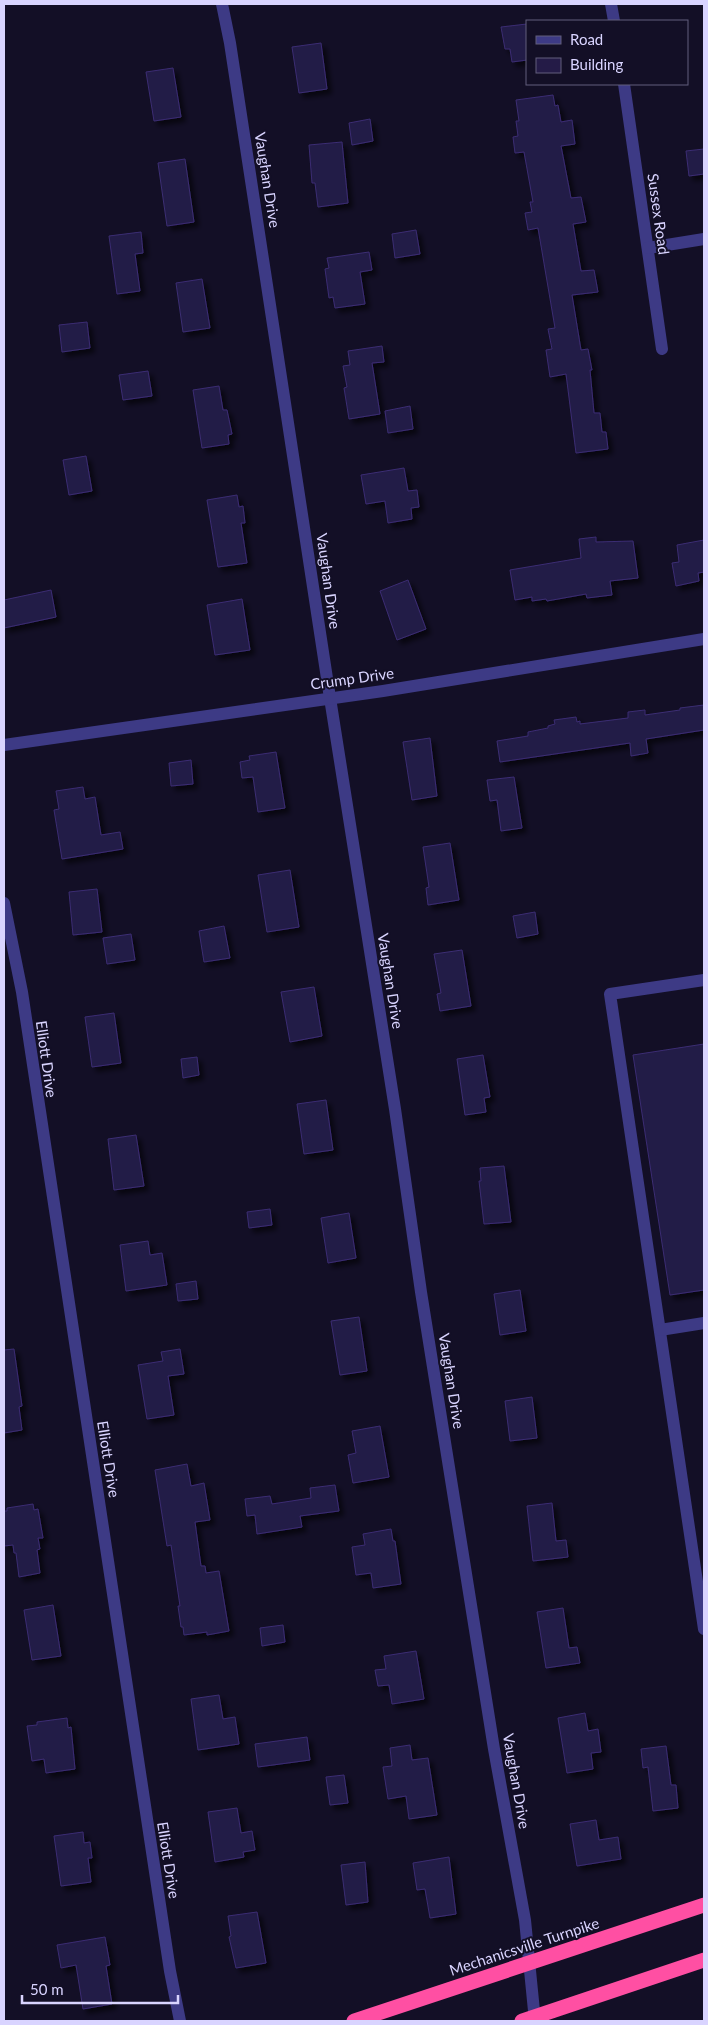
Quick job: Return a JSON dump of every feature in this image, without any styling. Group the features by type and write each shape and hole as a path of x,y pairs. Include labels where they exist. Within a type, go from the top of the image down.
{"highway":[{"name":"Mechanicsville Turnpike","path":"354,2021 704,1905"},
{"path":"530,2020 704,1960"}],"street":[{"name":"Vaughan Drive","path":"222,4 230,43 395,1109 421,1292 494,1749 525,1920 529,1963 530,2020"},
{"path":"611,4 614,20"},
{"name":"Sussex Road","path":"624,85 662,349"},
{"path":"648,248 704,239"},
{"name":"Crump Drive","path":"4,745 330,698 704,639"},
{"name":"Elliott Drive","path":"4,903 22,992 170,1971 180,2021"},
{"path":"704,980 610,994 704,1629"},
{"path":"660,1330 704,1323"}],"building":[{"path":"526,24 526,60 512,62 510,49 505,49 501,27"},
{"path":"321,43 327,89 299,93 292,47"},
{"path":"173,68 181,117 154,121 146,72"},
{"path":"553,95 555,106 558,105 561,122 572,120 575,144 561,146 571,198 581,197 586,222 573,224 581,271 594,270 598,292 572,295 581,350 588,349 592,370 590,370 594,413 600,413 602,432 606,432 608,449 576,453 566,374 550,377 546,350 552,349 548,329 555,328 538,228 528,230 525,213 532,212 530,202 533,202 524,152 515,153 513,137 518,136 516,121 519,121 516,100"},
{"path":"370,119 373,141 352,145 349,123"},
{"path":"342,142 348,203 318,207 315,183 312,183 309,145"},
{"path":"704,149 704,174 689,176 686,151"},
{"path":"185,159 194,222 167,226 158,163"},
{"path":"416,230 420,254 395,258 392,234"},
{"path":"141,232 143,253 135,254 140,291 117,294 109,236"},
{"path":"369,252 372,270 360,272 365,304 335,308 333,297 329,298 325,269 329,268 327,258"},
{"path":"202,279 210,328 183,332 176,283"},
{"path":"87,322 90,348 62,352 59,325"},
{"path":"382,346 384,362 372,363 380,414 349,419 344,388 347,387 343,366 350,365 348,351"},
{"path":"148,371 152,396 123,400 119,375"},
{"path":"219,386 223,410 227,410 232,434 228,435 229,444 202,448 193,390"},
{"path":"410,406 413,429 388,433 385,411"},
{"path":"86,456 92,491 69,495 63,460"},
{"path":"404,468 408,491 417,490 419,507 411,508 412,519 388,523 385,501 366,504 361,475"},
{"path":"237,495 239,507 243,506 245,523 241,523 247,563 218,567 207,500"},
{"path":"596,537 596,542 633,541 638,578 610,581 612,595 587,598 586,594 547,601 546,599 532,601 532,597 515,600 510,570 581,558 579,539"},
{"path":"704,540 704,572 698,573 699,581 676,586 672,563 679,562 677,545"},
{"path":"408,580 426,629 397,640 380,591"},
{"path":"51,590 56,617 4,628 4,600"},
{"path":"242,599 250,650 215,655 207,605"},
{"path":"704,705 704,730 646,739 648,753 631,756 630,743 500,762 497,741 528,736 528,732 548,728 548,726 555,724 554,720 576,717 577,722 580,721 580,724 628,718 628,712 645,710 645,715"},
{"path":"430,738 437,796 412,800 403,742"},
{"path":"276,752 285,808 258,812 253,777 242,778 240,762 250,760 249,756"},
{"path":"191,760 193,784 171,786 169,763"},
{"path":"514,777 522,828 501,831 497,800 490,801 487,780"},
{"path":"83,787 85,799 95,797 101,835 120,832 123,849 62,859 54,810 59,809 56,791"},
{"path":"450,843 459,900 428,905 426,888 429,887 423,847"},
{"path":"290,870 299,927 267,932 258,875"},
{"path":"97,889 102,932 73,935 69,892"},
{"path":"535,912 538,934 517,938 513,916"},
{"path":"224,926 230,958 204,962 199,931"},
{"path":"131,934 135,960 107,964 103,938"},
{"path":"462,950 471,1006 440,1011 437,994 441,993 434,954"},
{"path":"314,987 322,1036 290,1042 281,992"},
{"path":"114,1013 121,1063 92,1067 85,1017"},
{"path":"704,1044 704,1290 670,1295 633,1055"},
{"path":"483,1055 490,1097 484,1098 486,1112 465,1115 457,1059"},
{"path":"197,1057 199,1075 183,1078 181,1059"},
{"path":"326,1100 333,1150 304,1154 297,1104"},
{"path":"136,1135 144,1186 114,1190 108,1139"},
{"path":"504,1166 511,1222 484,1224 479,1181 481,1181 480,1168"},
{"path":"270,1209 272,1225 249,1228 247,1212"},
{"path":"349,1213 356,1258 328,1263 321,1218"},
{"path":"148,1241 150,1255 162,1253 167,1285 126,1291 120,1245"},
{"path":"196,1281 198,1299 178,1301 176,1284"},
{"path":"520,1290 526,1331 500,1335 494,1294"},
{"path":"359,1317 367,1371 340,1375 331,1321"},
{"path":"14,1349 22,1406 19,1407 22,1430 4,1433 4,1350"},
{"path":"180,1349 184,1374 168,1376 174,1415 147,1419 138,1365 163,1361 161,1352"},
{"path":"532,1397 537,1438 510,1441 505,1401"},
{"path":"380,1426 389,1477 353,1483 348,1455 356,1453 352,1431"},
{"path":"187,1464 191,1486 204,1483 210,1520 195,1522 201,1566 205,1566 206,1573 219,1571 229,1631 207,1635 207,1632 184,1635 183,1627 181,1627 178,1606 180,1606 171,1545 167,1546 155,1470"},
{"path":"335,1485 339,1511 300,1516 302,1527 257,1534 255,1515 247,1516 245,1499 270,1496 272,1504 311,1498 310,1488"},
{"path":"552,1503 556,1541 566,1540 568,1557 533,1561 527,1506"},
{"path":"33,1504 34,1510 38,1509 43,1538 38,1538 40,1549 37,1550 40,1573 19,1577 13,1545 4,1546 4,1511 7,1511 7,1508"},
{"path":"391,1529 393,1541 395,1541 401,1584 373,1588 371,1573 356,1575 352,1547 365,1545 363,1534"},
{"path":"53,1605 61,1656 32,1660 24,1610"},
{"path":"563,1608 569,1648 577,1647 580,1663 546,1668 537,1612"},
{"path":"283,1625 285,1642 262,1646 260,1628"},
{"path":"416,1651 424,1699 392,1704 389,1685 378,1686 375,1670 386,1669 384,1656"},
{"path":"219,1695 223,1719 235,1717 239,1744 198,1750 191,1699"},
{"path":"585,1713 588,1731 598,1729 601,1752 591,1753 593,1769 567,1773 558,1718"},
{"path":"67,1718 68,1728 71,1727 75,1769 46,1773 44,1759 32,1761 27,1726 37,1725 37,1722"},
{"path":"307,1737 310,1760 258,1767 255,1744"},
{"path":"410,1745 412,1760 428,1758 437,1815 409,1819 406,1796 388,1799 383,1767 392,1766 390,1748"},
{"path":"666,1746 671,1785 676,1785 678,1808 653,1811 648,1767 643,1768 641,1749"},
{"path":"344,1775 348,1803 330,1805 326,1777"},
{"path":"237,1808 241,1833 252,1831 255,1850 243,1852 244,1857 215,1862 208,1812"},
{"path":"596,1820 599,1840 618,1837 621,1859 577,1866 570,1824"},
{"path":"83,1832 84,1843 90,1842 92,1858 88,1858 91,1882 61,1886 54,1836"},
{"path":"449,1857 456,1914 430,1918 425,1889 417,1890 413,1863"},
{"path":"365,1862 368,1902 346,1905 341,1865"},
{"path":"257,1912 266,1963 236,1968 229,1937 231,1936 228,1916"},
{"path":"105,1937 110,1965 106,1966 112,2004 83,2009 76,1965 61,1968 57,1945"}]}
